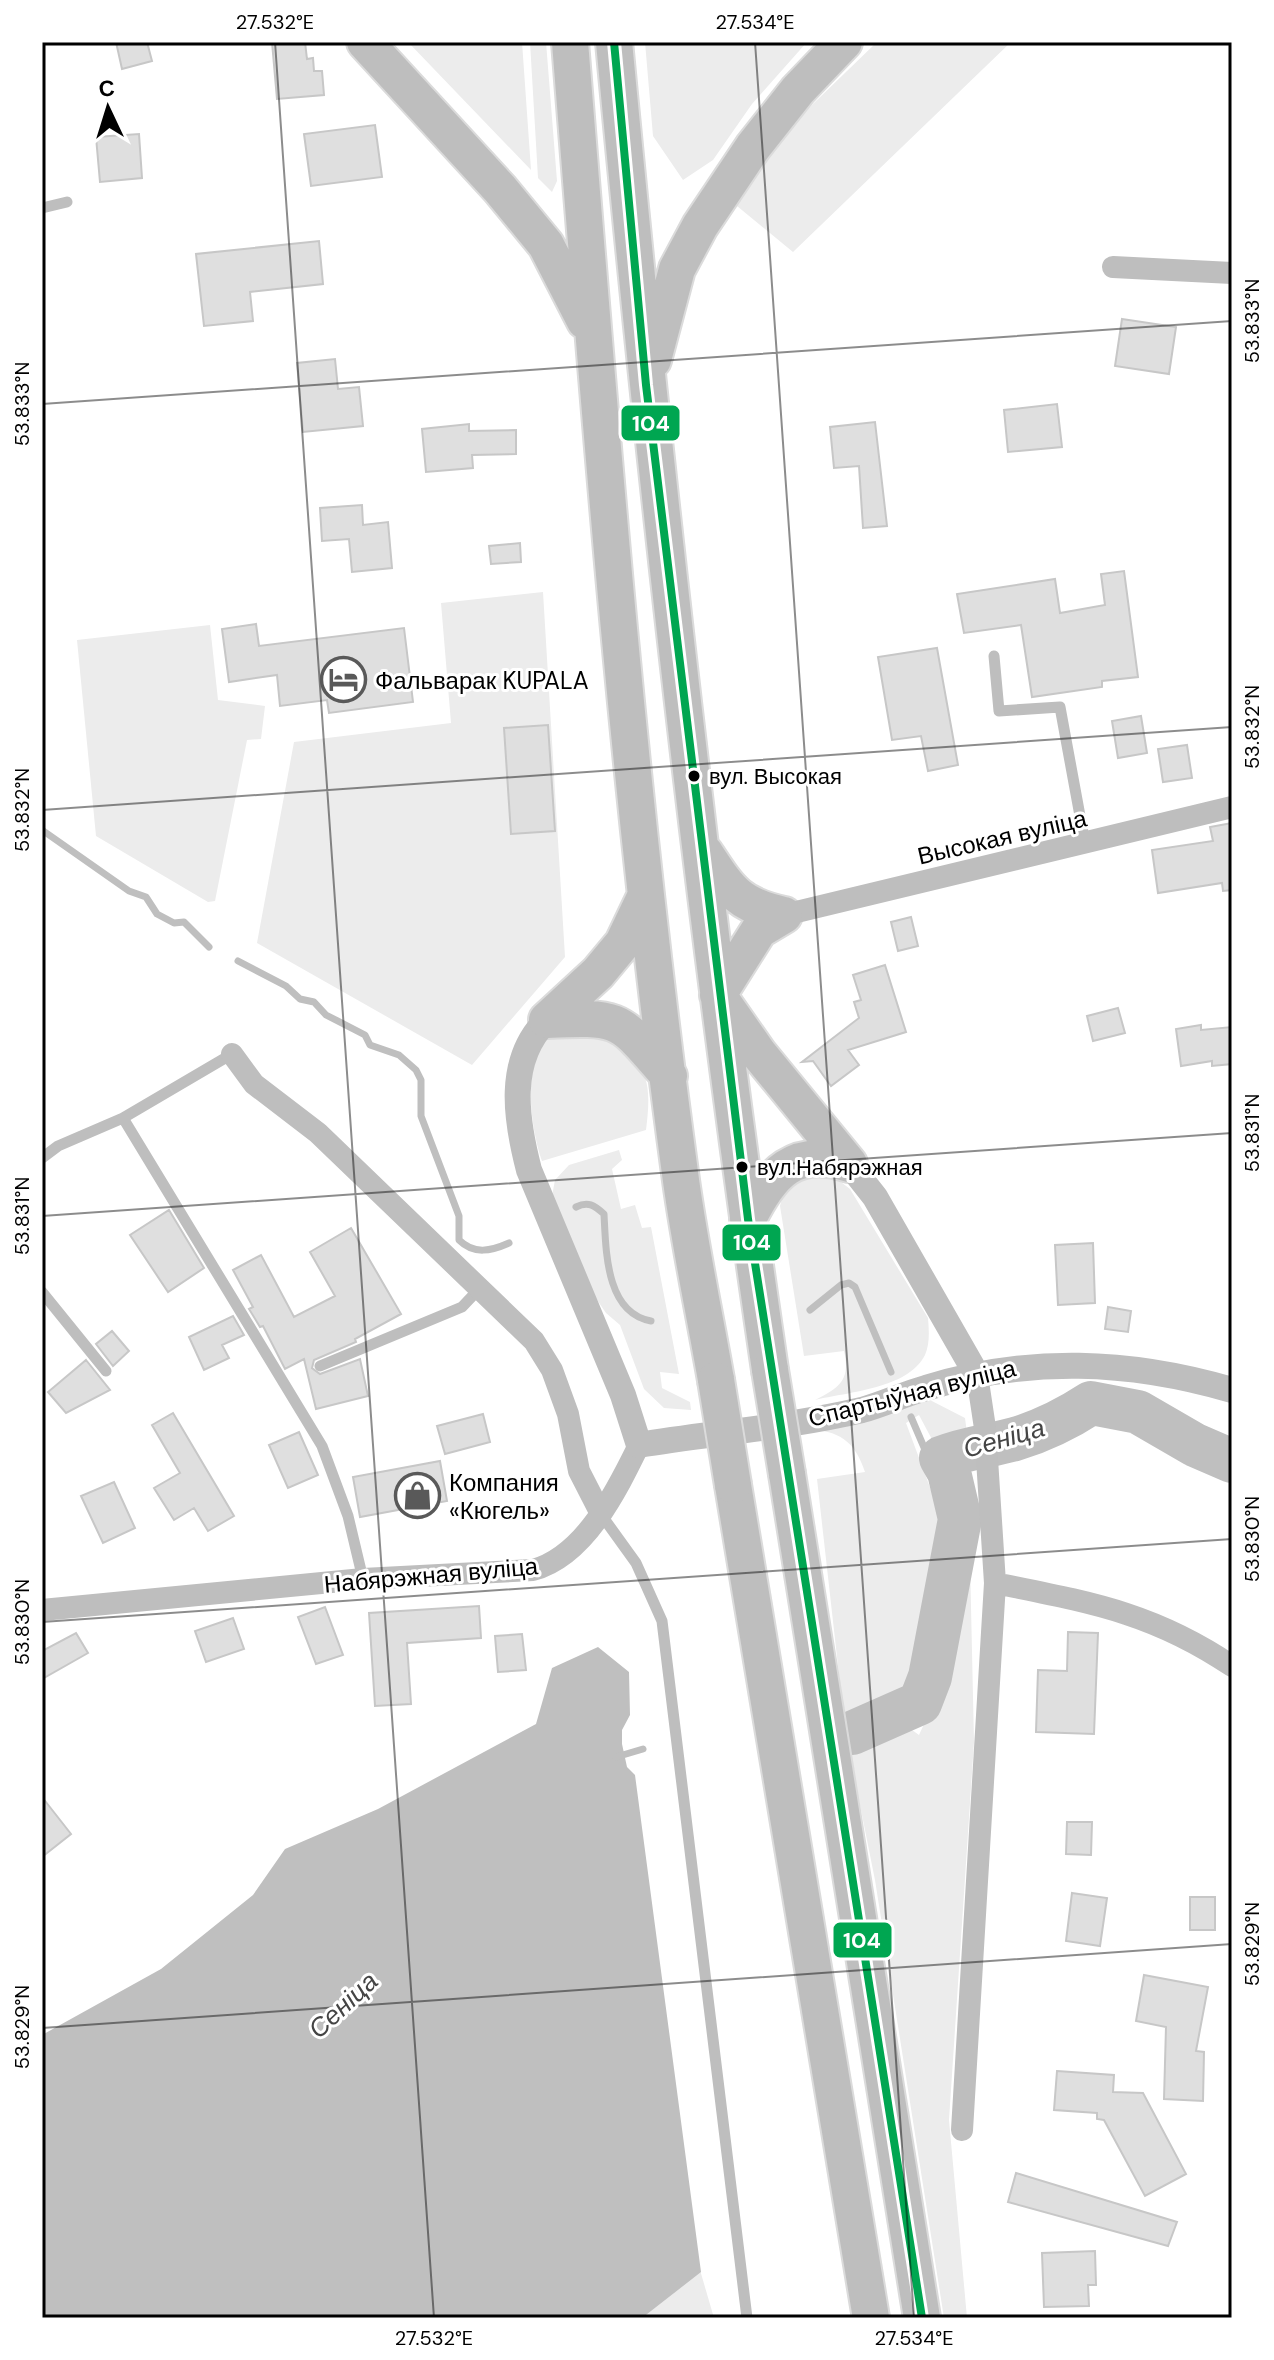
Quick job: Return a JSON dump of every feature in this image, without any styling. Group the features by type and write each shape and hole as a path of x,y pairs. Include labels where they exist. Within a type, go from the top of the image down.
{"highway":[{"path":"365,42 500,189 546,245 593,337"},
{"path":"570,42 593,337 645,897 680,1175 871,2318"},
{"path":"614,42 646,385 718,995 748,1219 922,2318"},
{"path":"646,385 677,269 700,226 753,147 798,90 844,42"},
{"path":"700,845 734,896 757,909 784,915"},
{"path":"547,1020 598,973 623,943 645,897"},
{"path":"718,995 759,930 784,915"},
{"path":"718,995 759,1054 849,1164"},
{"path":"547,1020 596,1017 625,1026 669,1076"},
{"path":"748,1219 765,1186 782,1169 808,1157 849,1164"}],"street":[{"path":"1113,267 1232,273"},
{"name":"Высокая вуліца","path":"784,915 1232,807"},
{"path":"547,1020 535,1031 520,1068 517,1089 521,1137 529,1170 623,1395 639,1445"},
{"path":"232,1054 254,1084 318,1133 534,1341 552,1370 568,1414 579,1471 600,1512"},
{"path":"849,1164 875,1197 977,1375 985,1428 995,1583 962,2130"},
{"name":"Спартыўная вуліца","path":"639,1445 864,1409 926,1387 1029,1364 1114,1365 1175,1373 1232,1390"},
{"name":"Набярэжная вуліца","path":"42,1610 363,1579 533,1570 551,1565 566,1556 620,1484 639,1445"},
{"path":"995,1583 1139,1616 1191,1638 1232,1666"}],"lane":[{"path":"42,208 67,202"},
{"path":"994,656 999,711 1060,707 1086,843"},
{"path":"42,1158 58,1146 123,1118 232,1054"},
{"path":"123,1118 322,1446 348,1516 363,1579"},
{"path":"320,1366 462,1307 480,1288"},
{"path":"42,1292 106,1371"},
{"path":"600,1512 636,1563 662,1621 747,2318"}],"shaded area":[{"path":"408,42 522,42 531,170"},
{"path":"530,42 546,42 557,181 552,192 538,178"},
{"path":"645,42 807,42 752,104 713,160 683,180 653,136"},
{"path":"877,42 1011,42 793,252 737,206 788,128"},
{"path":"543,592 565,957 472,1065 257,943 294,742 451,723 441,603"},
{"path":"210,625 218,700 265,706 261,739 247,740 215,901 208,902 96,836 77,640"},
{"path":"600,1025 642,1070 648,1093 646,1130 542,1161 534,1130 531,1092 537,1056 545,1042 557,1033"},
{"path":"619,1150 622,1160 612,1169 621,1209 635,1205 642,1228 651,1227 679,1374 660,1372 662,1388 690,1402 691,1410 664,1408 644,1389 620,1325 606,1313 584,1281 552,1196 555,1180 569,1165"},
{"path":"811,1174 837,1179 850,1189 928,1318 929,1332 925,1355 905,1375 876,1387 815,1400 841,1382 846,1361 844,1351 804,1356 780,1206 791,1186"},
{"path":"926,1398 965,1418 968,1441 946,1448 936,1447 919,1415 906,1423 931,1490 950,1516 936,1591 904,1702 845,1728 817,1479 865,1472 853,1447 841,1437 814,1430"},
{"path":"968,1471 974,1742 949,2120 967,2318 944,2318 875,1880 848,1745 901,1722 919,1735 940,1689 967,1519 957,1477"},
{"path":"700,2270 714,2318 641,2318"}],"water":[{"path":"598,1647 629,1672 630,1715 622,1730 622,1744 627,1767 635,1775 701,2272 642,2318 42,2318 42,2035 161,1969 253,1895 285,1849 378,1809 536,1724 552,1668"}],"building":[{"path":"116,42 147,42 152,61 122,69"},
{"path":"272,42 305,42 307,59 313,58 314,71 322,71 324,95 277,99"},
{"path":"375,125 382,177 311,186 304,134"},
{"path":"139,134 142,178 100,182 96,137"},
{"path":"319,241 323,284 250,292 253,321 204,326 196,254"},
{"path":"1122,319 1176,327 1169,374 1115,366"},
{"path":"335,359 338,389 359,387 363,426 303,432 297,363"},
{"path":"1057,404 1062,447 1008,452 1004,410"},
{"path":"875,422 887,526 863,528 859,466 834,468 830,427"},
{"path":"469,424 469,431 516,430 516,454 472,455 473,468 426,472 422,429"},
{"path":"362,505 363,525 388,522 392,568 352,572 349,539 322,541 320,508"},
{"path":"520,543 521,562 491,564 489,546"},
{"path":"1124,571 1138,677 1102,681 1102,687 1032,697 1021,625 964,633 957,594 1055,579 1060,613 1105,605 1101,574"},
{"name":"Фальварак KUPALA","path":"256,624 259,646 404,628 413,702 329,713 327,700 280,706 277,675 229,682 222,629"},
{"path":"937,648 958,765 928,771 921,736 892,740 878,657"},
{"path":"1141,716 1147,753 1118,758 1112,721"},
{"path":"548,725 555,831 511,834 504,728"},
{"path":"1187,745 1192,778 1163,782 1158,749"},
{"path":"1232,823 1232,890 1223,891 1222,883 1158,893 1152,850 1213,841 1210,827"},
{"path":"911,917 918,946 898,951 891,922"},
{"path":"885,965 906,1032 848,1050 859,1065 831,1086 813,1061 802,1062 859,1018 854,1002 861,1000 853,975"},
{"path":"1118,1008 1125,1033 1093,1041 1087,1016"},
{"path":"1201,1025 1201,1030 1232,1027 1232,1064 1212,1066 1212,1061 1181,1066 1176,1029"},
{"path":"169,1210 204,1268 168,1292 130,1235"},
{"path":"351,1228 401,1314 355,1339 356,1342 314,1360 312,1368 320,1374 360,1359 368,1396 316,1409 304,1359 285,1369 263,1326 260,1327 249,1309 253,1307 233,1270 261,1255 294,1317 335,1296 310,1252"},
{"path":"1093,1243 1095,1303 1058,1305 1055,1245"},
{"path":"1108,1307 1131,1311 1128,1332 1105,1329"},
{"path":"233,1316 244,1335 222,1345 229,1358 204,1370 189,1337"},
{"path":"112,1331 129,1351 113,1366 96,1344"},
{"path":"86,1360 110,1390 66,1413 48,1392"},
{"path":"173,1413 234,1516 208,1531 194,1508 174,1520 154,1488 180,1473 152,1425"},
{"path":"483,1414 490,1442 445,1454 437,1426"},
{"path":"299,1432 318,1475 288,1488 269,1445"},
{"path":"440,1461 447,1501 360,1517 353,1477"},
{"path":"114,1482 135,1528 103,1543 81,1496"},
{"path":"479,1606 481,1638 407,1643 411,1704 375,1706 369,1613"},
{"path":"325,1607 343,1655 316,1664 298,1617"},
{"path":"233,1618 244,1649 206,1662 195,1631"},
{"path":"1068,1632 1098,1633 1094,1734 1036,1732 1038,1670 1067,1671"},
{"path":"76,1633 88,1653 42,1679 42,1651"},
{"path":"522,1634 526,1670 498,1672 495,1636"},
{"path":"42,1797 71,1834 42,1857"},
{"path":"1067,1822 1092,1822 1091,1855 1066,1854"},
{"path":"1072,1893 1107,1898 1100,1946 1066,1941"},
{"path":"1190,1897 1215,1897 1215,1930 1190,1930"},
{"path":"1144,1975 1208,1987 1196,2051 1204,2052 1203,2101 1164,2099 1166,2027 1136,2021"},
{"path":"1057,2071 1114,2075 1113,2092 1143,2093 1186,2174 1145,2196 1104,2120 1097,2119 1097,2113 1054,2110"},
{"path":"1016,2173 1177,2222 1168,2246 1008,2202"},
{"path":"1095,2251 1096,2285 1088,2285 1089,2306 1044,2307 1042,2253"}],"waterway":[{"path":"42,830 129,891 146,897 157,914 174,923 184,922 209,947"},
{"path":"238,961 286,986 300,999 314,1002 326,1015 365,1035 370,1045 399,1055 416,1070 421,1080 421,1116 459,1216 459,1240 477,1250 509,1243"},
{"path":"576,1207 591,1205 604,1214 608,1262 617,1294 636,1316 651,1321"},
{"path":"810,1310 841,1285 849,1283 855,1287 891,1372"},
{"name":"Сеніца","path":"852,1733 920,1703 930,1677 960,1519 949,1472 941,1458 1025,1436 1091,1403 1138,1412 1195,1445 1232,1461"},
{"path":"911,1417 926,1452 941,1458"},
{"name":"Сеніца","path":"616,1757 643,1749"}],"transit line":[{"name":"104","path":"614,42 646,385 748,1219 922,2318"}],"place":[{"name":"Фальварак KUPALA","path":"344,680"},
{"name":"вул. Высокая","path":"694,776"},
{"name":"вул.Набярэжная","path":"742,1167"},
{"name":"Компания «Кюгель»","path":"418,1496"}]}
